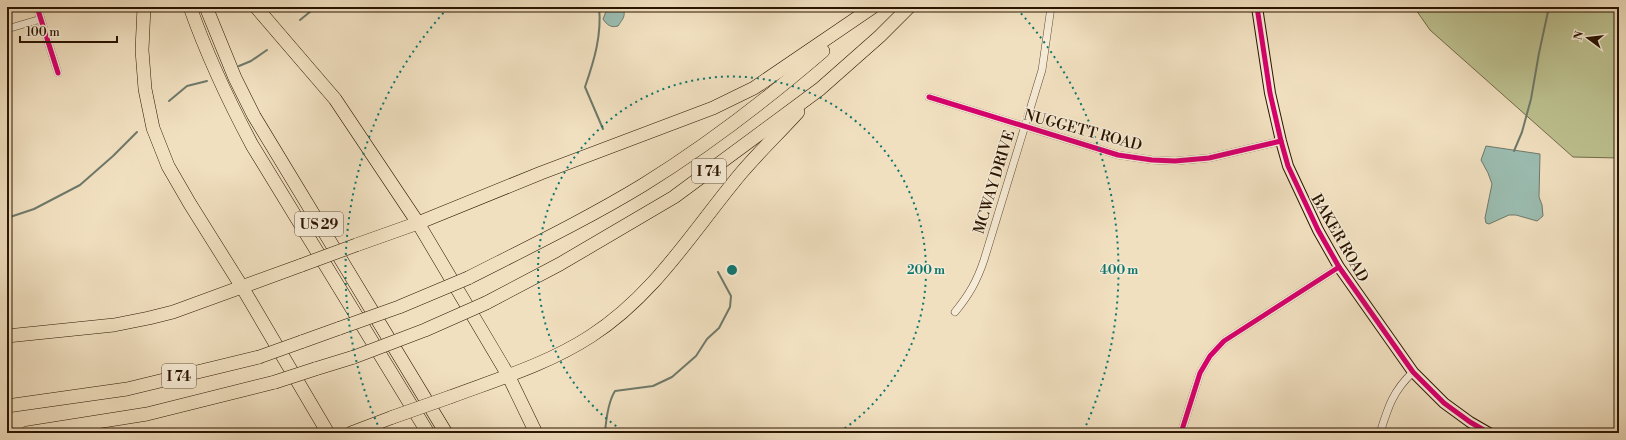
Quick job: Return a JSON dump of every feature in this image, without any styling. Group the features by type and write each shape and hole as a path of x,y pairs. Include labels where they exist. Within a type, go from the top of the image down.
{"highway":[{"path":"144,7 142,50 145,89 153,128 168,166 190,204 242,286 328,433"},
{"name":"US 29","path":"190,7 212,65 252,145 428,433"},
{"name":"US 29","path":"206,7 235,78 254,116 446,433"},
{"path":"256,7 335,99 418,223 508,375 536,433"},
{"path":"7,336 114,325 173,312 418,223 541,173 713,108 754,88 873,7"},
{"name":"I 74","path":"7,406 44,402 127,389 259,357 399,307 468,278 553,235 643,185 733,124 873,7"},
{"name":"I 74","path":"27,433 147,414 275,382 354,357 425,330 486,303 560,264 674,197 820,89 880,36 909,7"},
{"path":"351,433 554,357 592,336 624,311 662,273 742,172 820,89"},
{"path":"7,401 44,402"},
{"path":"76,433 147,414"}],"street":[{"path":"37,7 58,73"},
{"name":"MCWAY DRIVE","path":"955,312 976,281 1042,70 1051,7"},
{"name":"BAKER ROAD","path":"1257,7 1270,93 1288,166 1339,267 1413,372 1444,403 1470,422 1489,433"},
{"path":"7,29 41,19"},
{"name":"NUGGETT ROAD","path":"929,97 1118,155 1152,160 1175,161 1209,158 1281,141"},
{"path":"1181,433 1200,373 1210,356 1224,341 1339,267"},
{"path":"1380,433 1389,403 1405,379 1413,372"}],"green space":[{"path":"1414,7 1619,7 1619,158 1573,157 1430,30"}],"water":[{"path":"608,7 621,7 623,10 624,17 618,26 609,26 603,19"},
{"path":"1486,146 1540,154 1539,197 1542,205 1543,216 1537,221 1516,215 1509,215 1489,224 1486,223 1485,218 1492,184 1481,160"}],"waterway":[{"path":"300,20 316,7"},
{"path":"599,7 600,17 598,38 594,58 585,87 603,129"},
{"path":"622,10 691,7"},
{"path":"1514,151 1522,132 1531,99 1549,7"},
{"path":"599,9 610,10"},
{"path":"239,66 251,61 267,50"},
{"path":"169,101 187,86 207,81"},
{"path":"7,218 34,209 80,185 113,156 137,132"},
{"path":"605,433 609,406 615,391 653,386 672,377 696,356 707,339 719,328 730,307 731,296 718,272"}],"cycle path":[{"path":"37,7 58,73"},
{"path":"1257,7 1270,93 1281,141 1288,166 1318,230 1339,267 1413,372 1444,403 1470,422 1489,433"},
{"path":"929,97 1118,155 1152,160 1175,161 1209,158 1281,141"},
{"path":"1181,433 1200,373 1210,356 1224,341 1339,267"}]}
